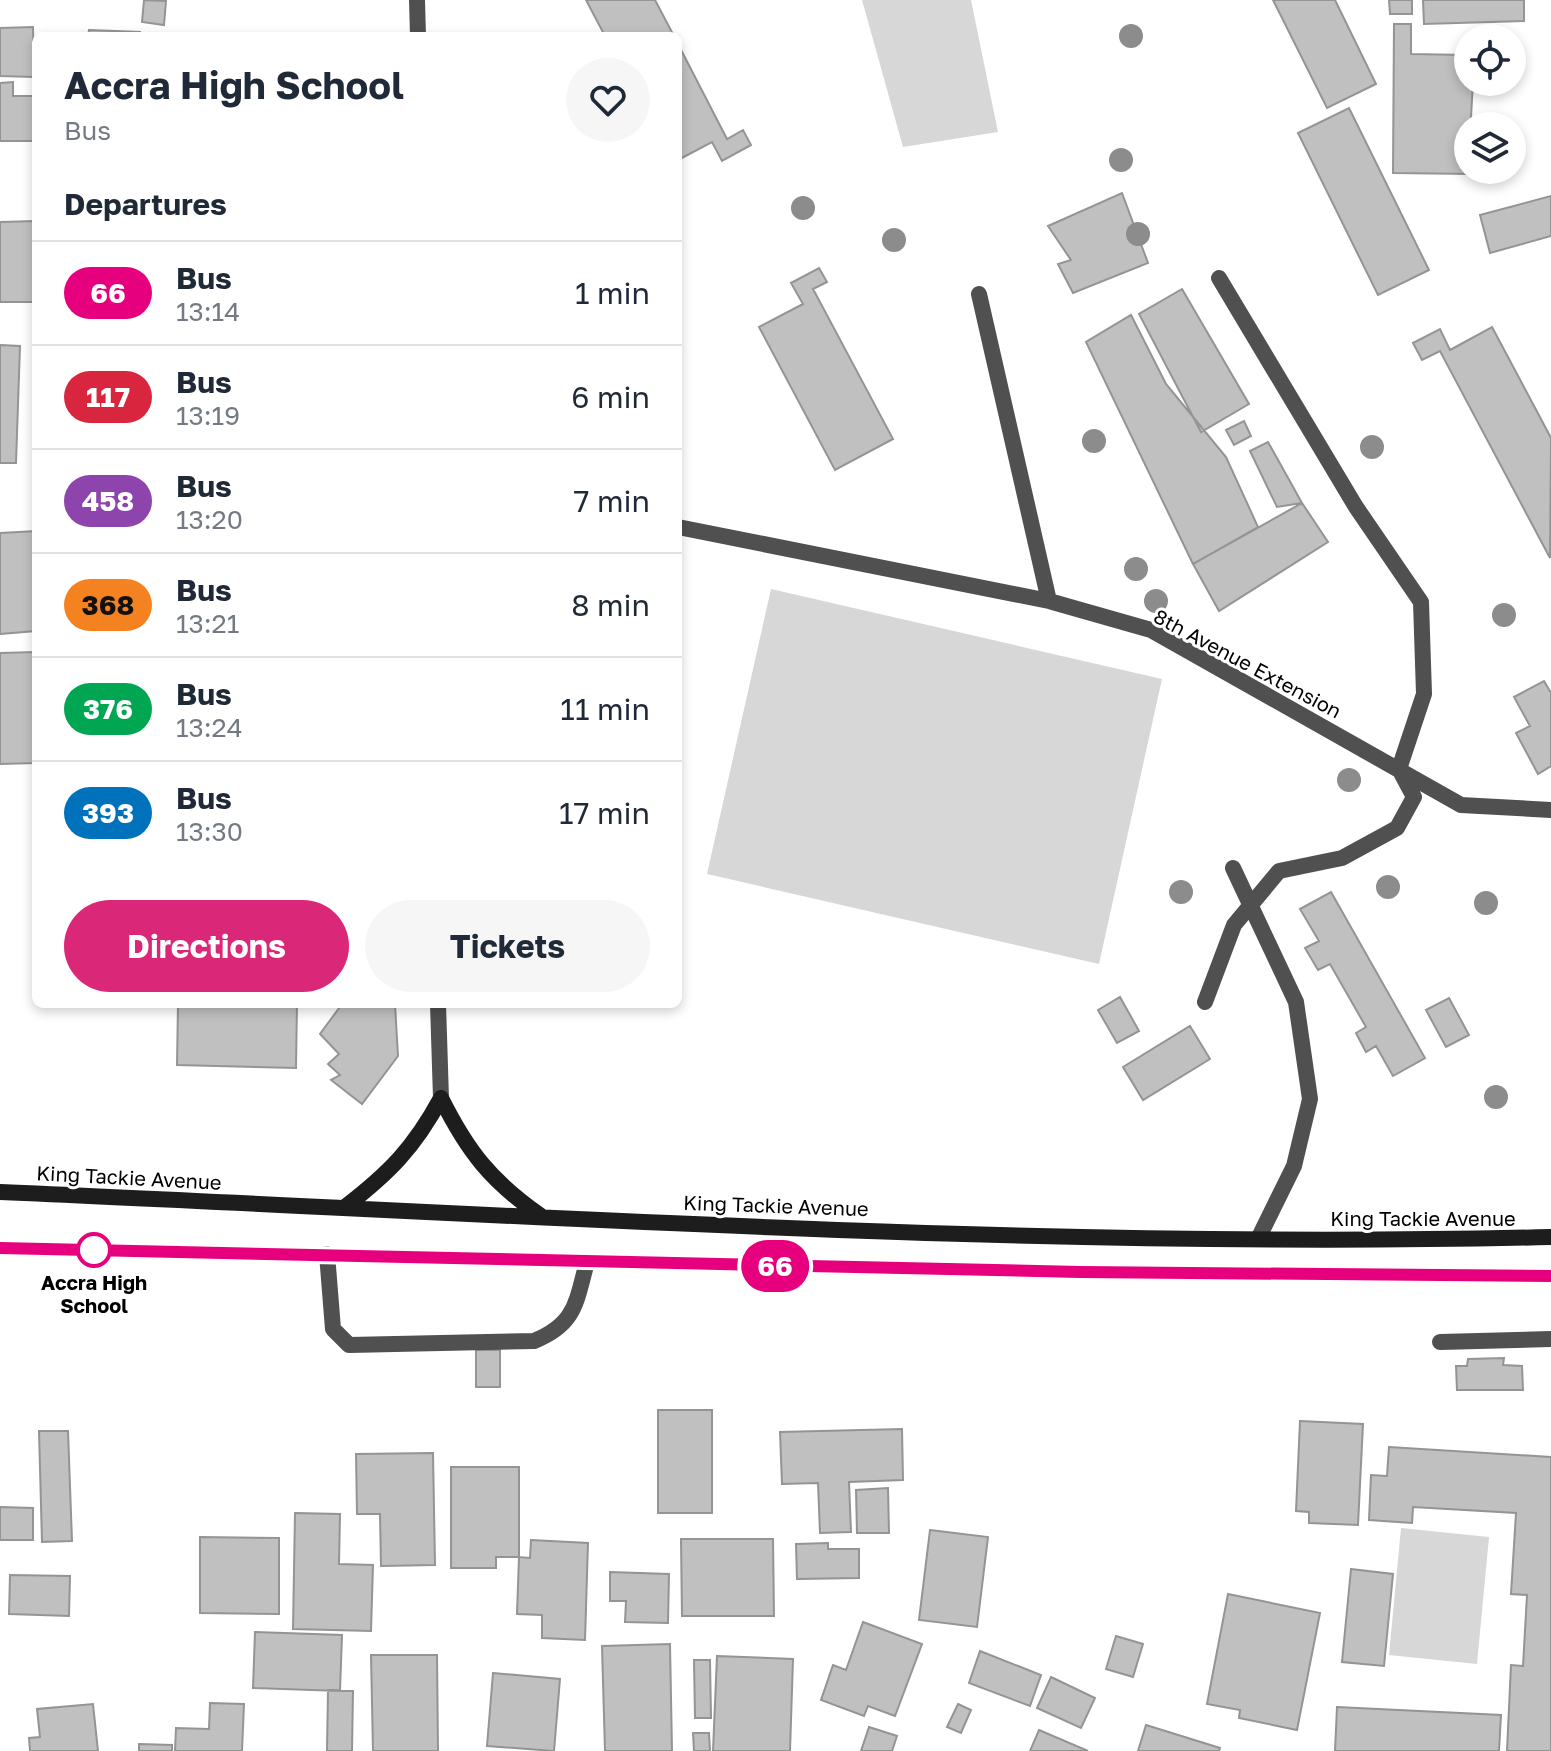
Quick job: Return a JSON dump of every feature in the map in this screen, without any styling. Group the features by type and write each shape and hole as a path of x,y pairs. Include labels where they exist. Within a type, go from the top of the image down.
{"main road":[{"path":"345,1207 396,1165 419,1138 441,1098"},
{"path":"441,1098 476,1160 505,1191 541,1216"},
{"name":"King Tackie Avenue","path":"0,1192 541,1216 1259,1237 1551,1237"},
{"path":"0,1248 587,1262 1551,1276"}],"street":[{"path":"417,0 418,32"},
{"path":"1205,1002 1234,925 1249,902 1279,871 1342,858 1397,828 1414,797 1399,769 1424,694 1421,602 1356,507 1219,278"},
{"path":"979,294 1049,601"},
{"name":"8th Avenue Extension","path":"682,528 1049,601 1151,630 1461,805 1551,810"},
{"path":"1233,868 1296,1002 1310,1099 1294,1166 1259,1237"},
{"path":"438,1008 441,1098"},
{"path":"327,1254 333,1329 349,1345 534,1341 555,1332 572,1315 587,1262"},
{"path":"1440,1342 1551,1339"}],"shaded area":[{"path":"862,0 971,0 998,132 903,147"},
{"path":"771,589 1162,679 1099,964 707,874"},
{"path":"1401,1528 1489,1537 1477,1664 1389,1655"}],"building":[{"path":"144,0 166,1 164,25 142,22"},
{"path":"586,0 655,0 672,32 603,32"},
{"path":"1273,0 1335,0 1376,84 1327,108"},
{"path":"1389,0 1412,0 1412,14 1390,14"},
{"path":"1423,0 1524,0 1524,21 1424,24"},
{"path":"1394,24 1411,24 1411,54 1454,55 1454,96 1472,96 1471,112 1454,112 1454,174 1393,173"},
{"path":"33,27 32,77 0,76 0,28"},
{"path":"89,30 140,32 89,32"},
{"path":"682,52 727,139 743,130 751,145 722,161 712,142 682,158"},
{"path":"13,82 13,96 32,96 32,141 0,141 0,83"},
{"path":"1349,108 1429,270 1378,295 1298,133"},
{"path":"1122,193 1148,263 1073,293 1058,264 1071,260 1048,226"},
{"path":"1551,196 1551,236 1490,253 1480,215"},
{"path":"32,221 32,302 0,302 0,222"},
{"path":"819,268 827,282 813,289 893,439 835,470 759,327 803,304 791,283"},
{"path":"1182,289 1249,404 1201,432 1139,314"},
{"path":"1131,315 1166,384 1226,457 1258,527 1193,564 1086,342"},
{"path":"1492,327 1551,438 1550,558 1440,351 1422,360 1413,343 1440,329 1450,350"},
{"path":"0,345 20,346 16,463 0,463"},
{"path":"1244,421 1251,436 1234,445 1226,430"},
{"path":"1268,442 1302,503 1277,507 1250,451"},
{"path":"1302,503 1328,542 1219,611 1193,564"},
{"path":"32,531 32,631 0,634 0,533"},
{"path":"32,652 32,763 0,764 0,653"},
{"path":"1544,681 1551,693 1551,766 1538,774 1516,733 1530,726 1514,697"},
{"path":"1331,892 1425,1058 1393,1076 1376,1046 1366,1052 1356,1033 1366,1027 1330,964 1318,970 1305,948 1319,941 1300,909"},
{"path":"1120,997 1139,1031 1117,1043 1098,1010"},
{"path":"1449,998 1469,1035 1446,1047 1426,1010"},
{"path":"178,1008 297,1008 296,1068 177,1065"},
{"path":"339,1008 395,1008 398,1056 362,1104 331,1080 340,1075 328,1064 339,1054 320,1034"},
{"path":"1190,1026 1210,1059 1143,1100 1123,1067"},
{"path":"476,1350 500,1350 500,1387 476,1387"},
{"path":"1504,1358 1503,1365 1522,1366 1523,1390 1457,1390 1456,1366 1467,1366 1468,1359"},
{"path":"658,1410 712,1410 712,1513 658,1513"},
{"path":"1300,1421 1363,1424 1358,1525 1309,1523 1309,1512 1296,1511"},
{"path":"902,1429 903,1480 849,1482 851,1532 820,1533 818,1483 782,1484 780,1432"},
{"path":"39,1431 68,1431 72,1541 42,1542"},
{"path":"1389,1447 1551,1457 1551,1751 1507,1751 1511,1665 1523,1666 1527,1595 1511,1594 1516,1513 1413,1507 1412,1523 1369,1520 1371,1475 1387,1476"},
{"path":"433,1453 435,1565 381,1566 380,1514 357,1514 356,1454"},
{"path":"451,1467 519,1467 519,1557 496,1557 496,1568 451,1568"},
{"path":"888,1488 889,1533 857,1533 856,1490"},
{"path":"0,1507 33,1508 33,1540 0,1540"},
{"path":"295,1513 340,1514 339,1564 373,1565 371,1631 293,1629"},
{"path":"930,1530 988,1537 977,1627 919,1620"},
{"path":"200,1537 279,1538 279,1614 200,1613"},
{"path":"681,1539 773,1539 774,1616 682,1616"},
{"path":"531,1540 588,1543 585,1640 542,1638 542,1615 517,1614 519,1557 530,1558"},
{"path":"828,1543 828,1549 859,1549 859,1578 797,1579 796,1544"},
{"path":"1351,1569 1393,1574 1384,1666 1342,1662"},
{"path":"610,1572 669,1574 668,1623 625,1622 626,1601 610,1601"},
{"path":"10,1575 70,1576 69,1616 9,1614"},
{"path":"1228,1594 1320,1613 1297,1730 1239,1718 1240,1710 1207,1704"},
{"path":"863,1622 922,1644 895,1716 868,1706 864,1716 821,1700 833,1665 846,1670"},
{"path":"255,1632 342,1635 340,1691 253,1688"},
{"path":"1116,1636 1143,1644 1133,1677 1106,1669"},
{"path":"670,1644 672,1751 605,1751 602,1646"},
{"path":"980,1651 1041,1675 1030,1706 969,1683"},
{"path":"371,1655 437,1655 438,1751 373,1751"},
{"path":"717,1656 793,1659 790,1751 713,1751"},
{"path":"694,1660 710,1660 711,1718 695,1718"},
{"path":"493,1673 560,1679 554,1751 487,1746"},
{"path":"1051,1677 1095,1698 1081,1728 1037,1708"},
{"path":"328,1690 353,1691 352,1751 327,1751"},
{"path":"210,1703 244,1704 242,1751 175,1751 176,1728 209,1729"},
{"path":"93,1704 98,1751 30,1751 29,1738 40,1737 37,1709"},
{"path":"958,1704 971,1710 961,1733 947,1727"},
{"path":"1337,1707 1501,1715 1499,1751 1335,1751"},
{"path":"1146,1725 1220,1748 1219,1751 1138,1751"},
{"path":"869,1727 897,1736 892,1751 861,1751"},
{"path":"1039,1730 1088,1751 1030,1751"},
{"path":"693,1733 709,1733 710,1751 694,1751"},
{"path":"139,1744 172,1745 172,1751 139,1751"}],"bus line":[{"name":"66","path":"0,1248 1080,1272 1551,1276"}],"place":[{"name":"Accra High School","path":"94,1250"}]}
